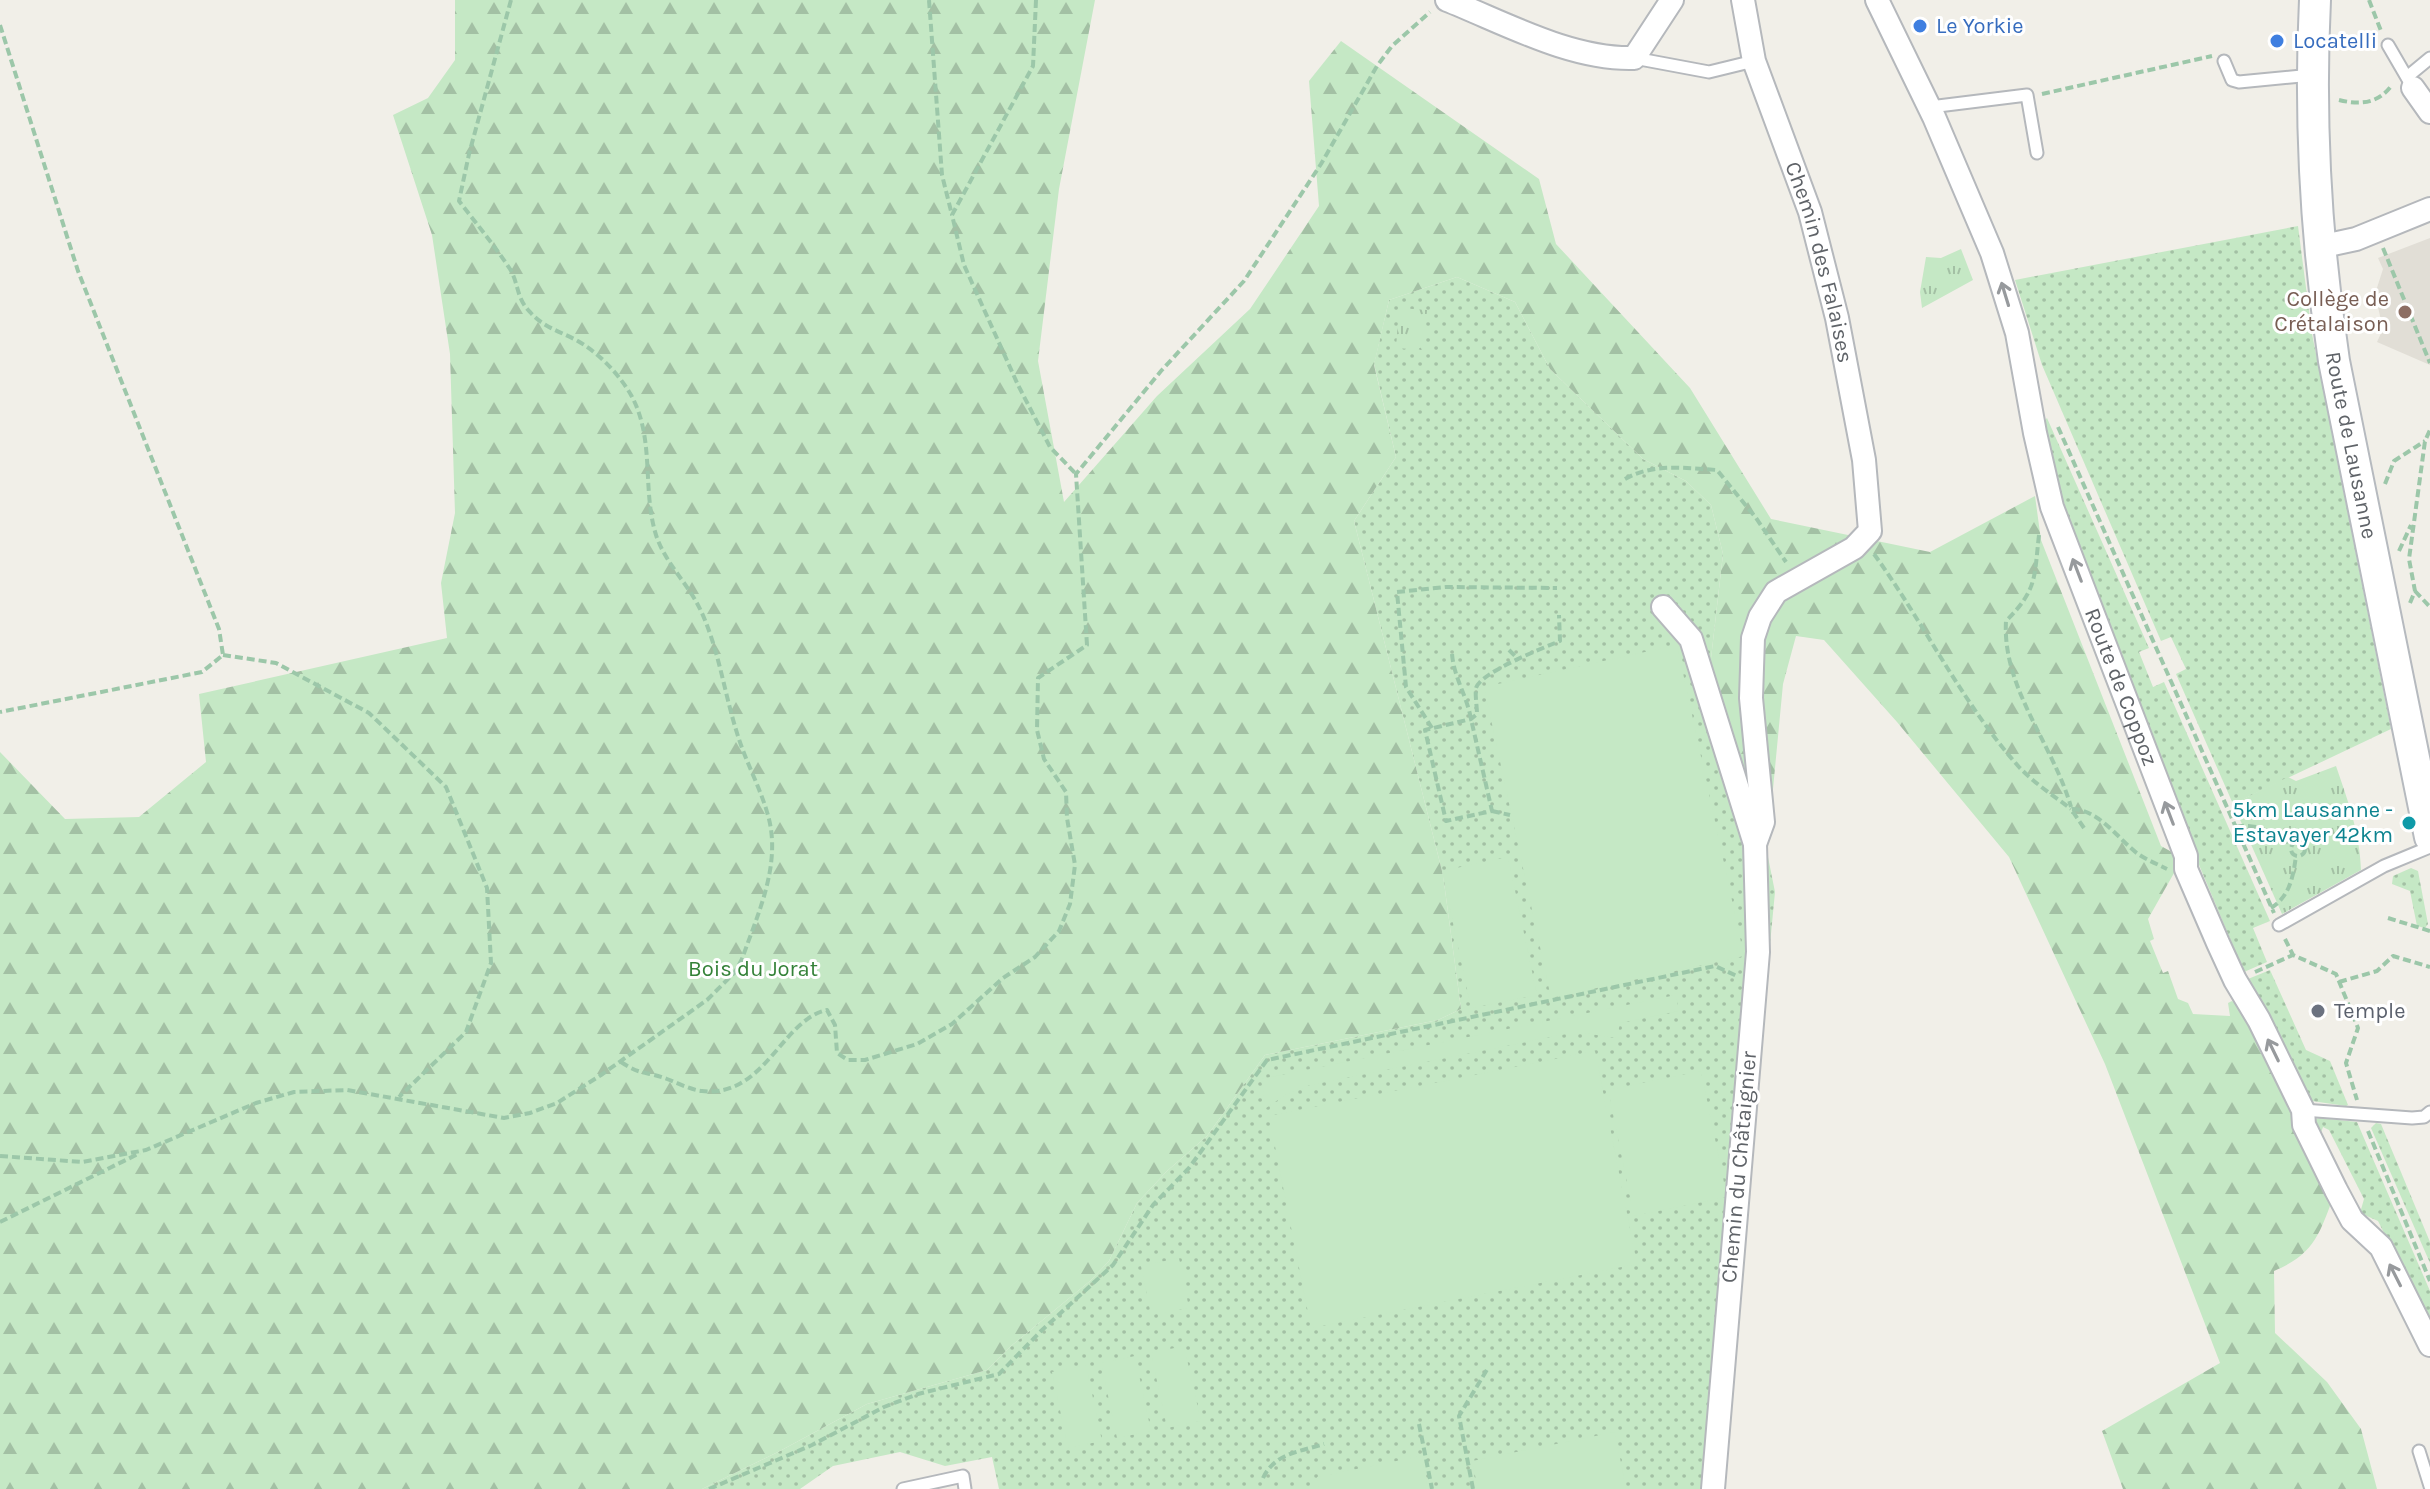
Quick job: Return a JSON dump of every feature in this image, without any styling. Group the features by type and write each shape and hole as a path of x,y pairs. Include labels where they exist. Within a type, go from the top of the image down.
{"main road":[{"name":"Route de Lausanne","path":"2315,0 2313,152 2319,247 2334,361 2429,833"}],"street":[{"path":"1440,4 1577,52 1616,59 1634,58 1672,0"},
{"name":"Chemin des Falaises","path":"1743,0 1754,61 1802,189 1828,276 1864,460 1866,537"},
{"name":"Route de Coppoz","path":"1877,0 1930,107 1992,253 2017,333 2052,507 2186,856 2188,875 2235,980 2259,1020 2303,1110 2304,1125 2341,1200 2352,1220 2381,1247 2430,1345"},
{"path":"2404,82 2430,112"},
{"path":"2319,247 2356,239 2430,209"},
{"name":"Chemin du Châtaignier","path":"1755,844 1763,822 1751,698 1753,638 1767,603 1776,592 1866,537"},
{"name":"Chemin du Châtaignier","path":"1663,607 1691,639 1755,844 1758,952 1713,1489"}],"lane":[{"path":"2388,45 2404,82 2430,58"},
{"path":"1634,58 1709,72 1754,61"},
{"path":"2224,61 2232,80 2239,82 2313,75"},
{"path":"1930,107 2027,95 2037,153"},
{"path":"2279,925 2384,866 2429,833"},
{"path":"2303,1110 2412,1118 2424,1117 2430,1112"},
{"path":"2419,1451 2430,1486"},
{"path":"903,1489 963,1476 965,1489"}],"path":[{"path":"0,1222 146,1150 256,1103 294,1092 347,1090 504,1118 530,1113 557,1103 707,1000 735,972 742,959 772,866 768,815 736,730 707,624 657,538 644,430 638,409 604,360 578,341 546,327 529,312 518,298 512,272 459,201 511,0"},
{"path":"620,1062 639,1074 662,1077 701,1092 726,1089 748,1079 770,1061 814,1013 827,1010 835,1025 837,1053 848,1060 865,1060 917,1044 952,1024 1003,978 1035,957 1059,931 1070,904 1075,865 1066,792 1044,759 1037,730 1038,678 1087,645 1076,474 1050,447 1018,385 964,265 942,175 929,0"},
{"path":"952,215 1033,66 1036,0"},
{"path":"2369,0 2388,45"},
{"path":"1076,474 1161,371 1244,281 1321,164 1377,66 1392,46 1440,4"},
{"path":"0,25 78,271 219,629 223,655"},
{"path":"2027,95 2072,89 2079,84 2214,56 2224,61"},
{"path":"2344,101 2359,103 2376,100 2404,82"},
{"path":"2385,252 2430,363"},
{"path":"2057,426 2293,955 2336,974 2358,1028 2346,1063 2362,1115 2430,1281"},
{"path":"2430,430 2425,441 2409,559 2415,591 2430,607"},
{"path":"2385,484 2394,461 2425,441"},
{"path":"1625,479 1653,469 1717,470 1756,518 1798,579"},
{"path":"2052,507 2040,525 2032,589 2006,621 2005,639 2015,684 2045,742 2071,809 2084,828"},
{"path":"2399,551 2414,519"},
{"path":"1866,537 1868,545 1903,594 1972,709 2021,769 2071,809 2089,813 2140,855 2170,871"},
{"path":"1432,728 1406,687 1397,592 1446,587 1557,588"},
{"path":"2410,603 2415,591"},
{"path":"1510,815 1492,811 1446,821 1425,730 1471,719 1477,714 1476,689 1480,681 1560,641 1559,615"},
{"path":"1509,650 1519,660"},
{"path":"1452,654 1454,672 1466,699 1492,811"},
{"path":"0,712 202,672 223,655 276,663 369,713 446,787 487,888 491,963 466,1032 398,1099"},
{"path":"2236,827 2246,825 2259,828 2292,845"},
{"path":"2292,845 2299,842 2304,847 2303,854 2296,856"},
{"path":"2292,845 2291,852 2296,856"},
{"path":"2271,908 2280,902 2289,889 2296,856"},
{"path":"2388,918 2430,931"},
{"path":"2250,974 2293,955"},
{"path":"2339,982 2377,971 2393,956 2430,967"},
{"path":"709,1489 812,1445 884,1407 918,1394 999,1374 1113,1265 1153,1205 1189,1168 1267,1060 1715,966 1755,983"},
{"path":"0,1156 82,1162 146,1150"},
{"path":"1473,1489 1459,1416 1488,1368"},
{"path":"1419,1424 1432,1489"},
{"path":"1263,1478 1269,1465 1281,1457 1324,1444"}],"shaded area":[{"name":"Collège de Crétalaison","path":"2430,238 2430,365 2377,342 2383,329 2375,294 2383,269 2378,258"}],"green space":[{"name":"Bois du Jorat","path":"455,0 1095,0 1059,189 1038,361 1064,502 1157,396 1250,309 1319,206 1309,81 1341,41 1539,179 1556,244 1690,388 1771,519 1930,552 2035,496 2041,540 2161,846 2179,856 2178,866 2148,919 2154,939 2150,941 2163,973 2168,971 2178,999 2188,1003 2193,1014 2230,1016 2228,1003 2232,1001 2259,1020 2336,1190 2315,1239 2300,1257 2274,1271 2275,1333 2327,1382 2361,1429 2377,1489 2123,1489 2102,1431 2220,1363 2105,1064 2009,857 1824,640 1796,636 1783,684 1767,852 1710,667 1723,554 1711,505 1686,481 1643,459 1550,369 1515,302 1457,277 1389,300 1374,365 1396,457 1354,521 1443,875 1461,1009 1438,1020 1265,1055 1207,1136 1137,1203 1109,1261 987,1370 867,1404 702,1489 0,1489 0,752 65,819 139,817 206,762 199,694 447,638 441,583 455,513 450,354 432,235 393,115 428,98 455,60"},
{"path":"2298,226 2312,334 2391,729 2233,804 2176,674 2186,669 2171,637 2161,641 2042,365 2015,280"},
{"path":"1961,249 1973,280 1922,308 1920,292 1926,257 1941,258"},
{"path":"1457,277 1515,302 1550,369 1643,459 1686,481 1711,505 1723,554 1710,667 1767,852 1775,892 1725,1416 1724,1489 999,1489 992,1457 945,1466 900,1452 833,1466 800,1489 702,1489 867,1404 987,1370 1109,1261 1137,1203 1207,1136 1265,1055 1438,1020 1461,1009 1443,875 1354,521 1396,457 1374,364 1389,300"},
{"path":"1399,308 1427,310 1424,350 1396,348"},
{"path":"2047,418 2149,648 2139,652 2153,687 2164,682 2270,921 2253,928 2267,962 2244,972 2155,760 2072,534 2064,502 2058,497 2060,492 2048,436 2044,436 2044,421"},
{"path":"1677,645 1744,956 1551,998 1484,687"},
{"path":"2336,766 2356,830 2361,870 2282,914 2233,804 2288,777 2296,781"},
{"path":"1508,857 1537,995 1471,1008 1442,871"},
{"path":"2411,868 2418,871 2428,924 2425,928 2417,926 2410,891 2392,884 2393,876"},
{"path":"2270,970 2306,1050 2330,1061 2348,1105 2305,1100 2248,979"},
{"path":"1676,995 1679,1011 1620,1023 1617,1038 1576,1032 1310,1085 1287,1094 1266,1108 1261,1079"},
{"path":"1595,1051 1637,1264 1311,1328 1269,1116"},
{"path":"1701,1071 1727,1197 1634,1216 1608,1090"},
{"path":"2315,1119 2357,1122 2430,1291 2430,1324 2378,1221 2360,1213 2364,1199 2329,1130 2323,1127 2318,1141 2312,1126"},
{"path":"2376,1123 2381,1124 2430,1242 2430,1263 2371,1128"},
{"path":"1179,1258 1189,1308 1151,1315 1141,1266"},
{"path":"1184,1346 1201,1421 1167,1428 1151,1353"},
{"path":"1135,1356 1151,1431 1117,1438 1101,1363"},
{"path":"1086,1365 1102,1441 1068,1448 1052,1372"},
{"path":"1615,1432 1626,1489 1478,1489 1472,1461"},
{"path":"1421,1456 1428,1489 1319,1489 1317,1477"}],"place":[{"name":"Le Yorkie","path":"1920,26"},
{"name":"Locatelli","path":"2277,41"},
{"name":"Collège de Crétalaison","path":"2405,312"},
{"name":"5km Lausanne - Estavayer 42km","path":"2409,823"},
{"name":"Temple","path":"2318,1011"}]}
